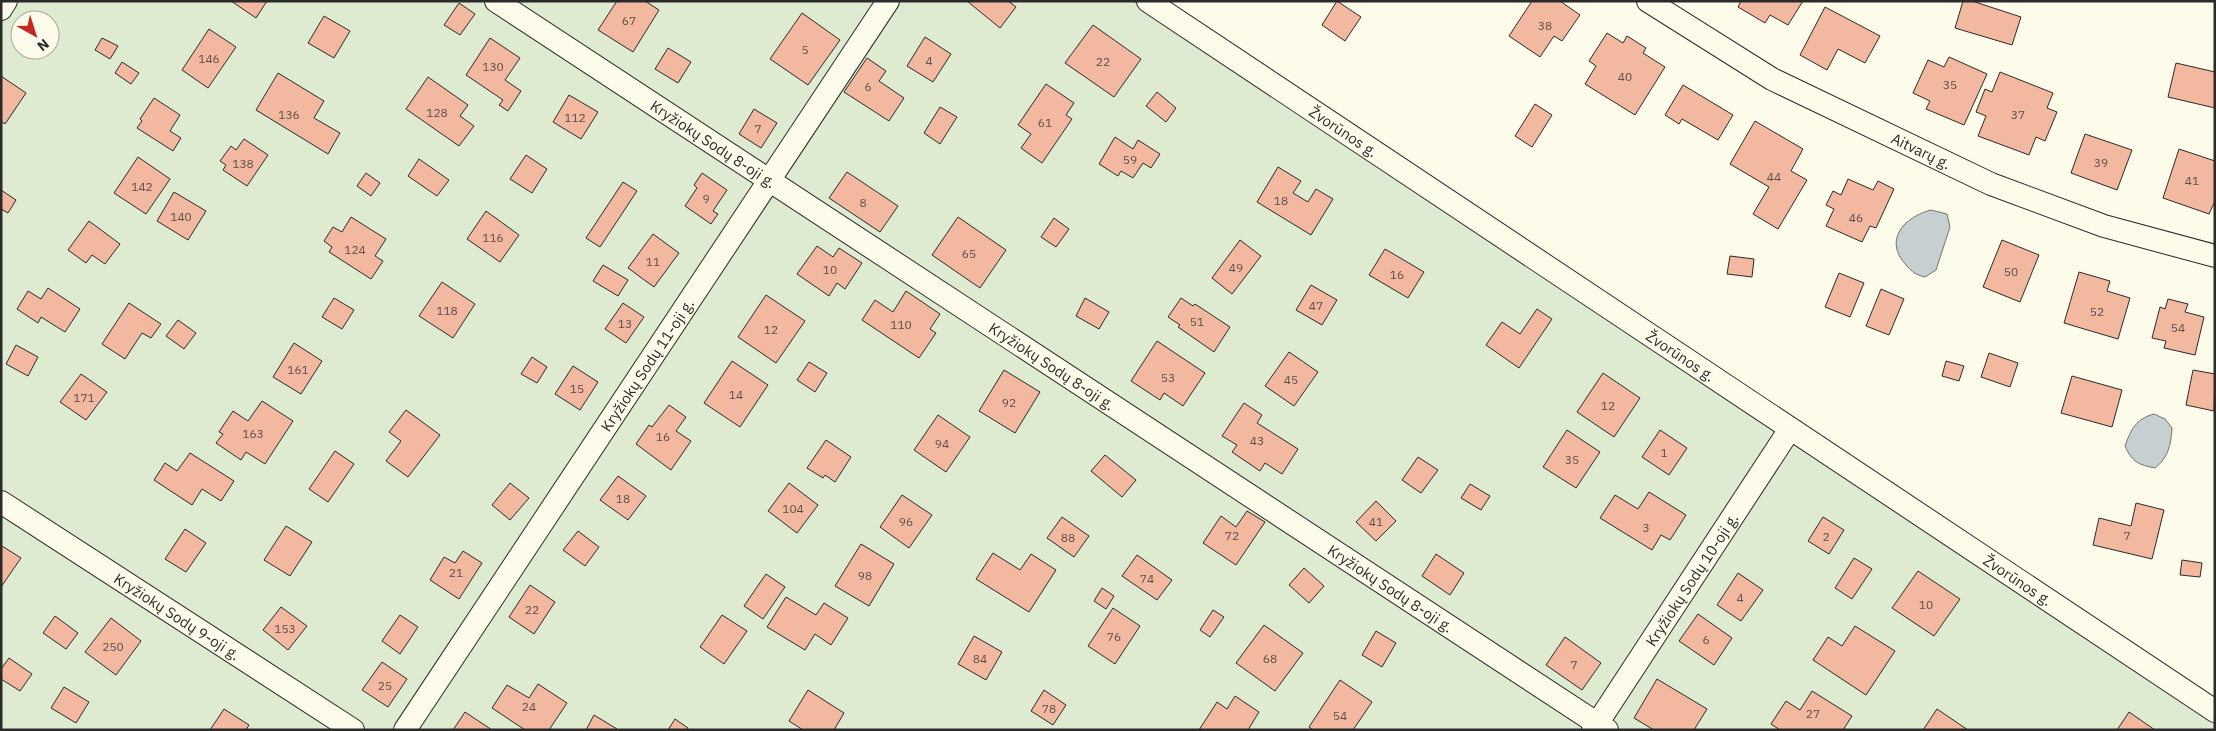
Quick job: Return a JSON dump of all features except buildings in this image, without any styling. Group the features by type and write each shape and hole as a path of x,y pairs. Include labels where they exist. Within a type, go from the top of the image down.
{"street":[{"path":"1,9 6,1"},
{"name":"Kryžiokų Sodų 8-oji g.","path":"496,1 1599,728"},
{"name":"Kryžiokų Sodų 11-oji g.","path":"405,730 888,1"},
{"name":"Žvorūnos g.","path":"1148,1 2215,711"},
{"name":"Aitvarų g.","path":"1648,1 1772,79 1990,184 2104,226 2215,256"},
{"name":"Kryžiokų Sodų 10-oji g.","path":"1599,728 1790,429"},
{"name":"Kryžiokų Sodų 9-oji g.","path":"1,502 353,730"}],"green space":[{"path":"1,1 1133,1 1790,429 2215,702 2215,730 1,730"}],"shaded area":[{"path":"1931,210 1947,214 1950,227 1936,270 1925,277 1910,270 1899,256 1896,247 1897,238 1905,224 1921,213"},
{"path":"2154,414 2165,419 2172,428 2168,451 2155,468 2137,462 2130,456 2125,446 2138,422"}]}
